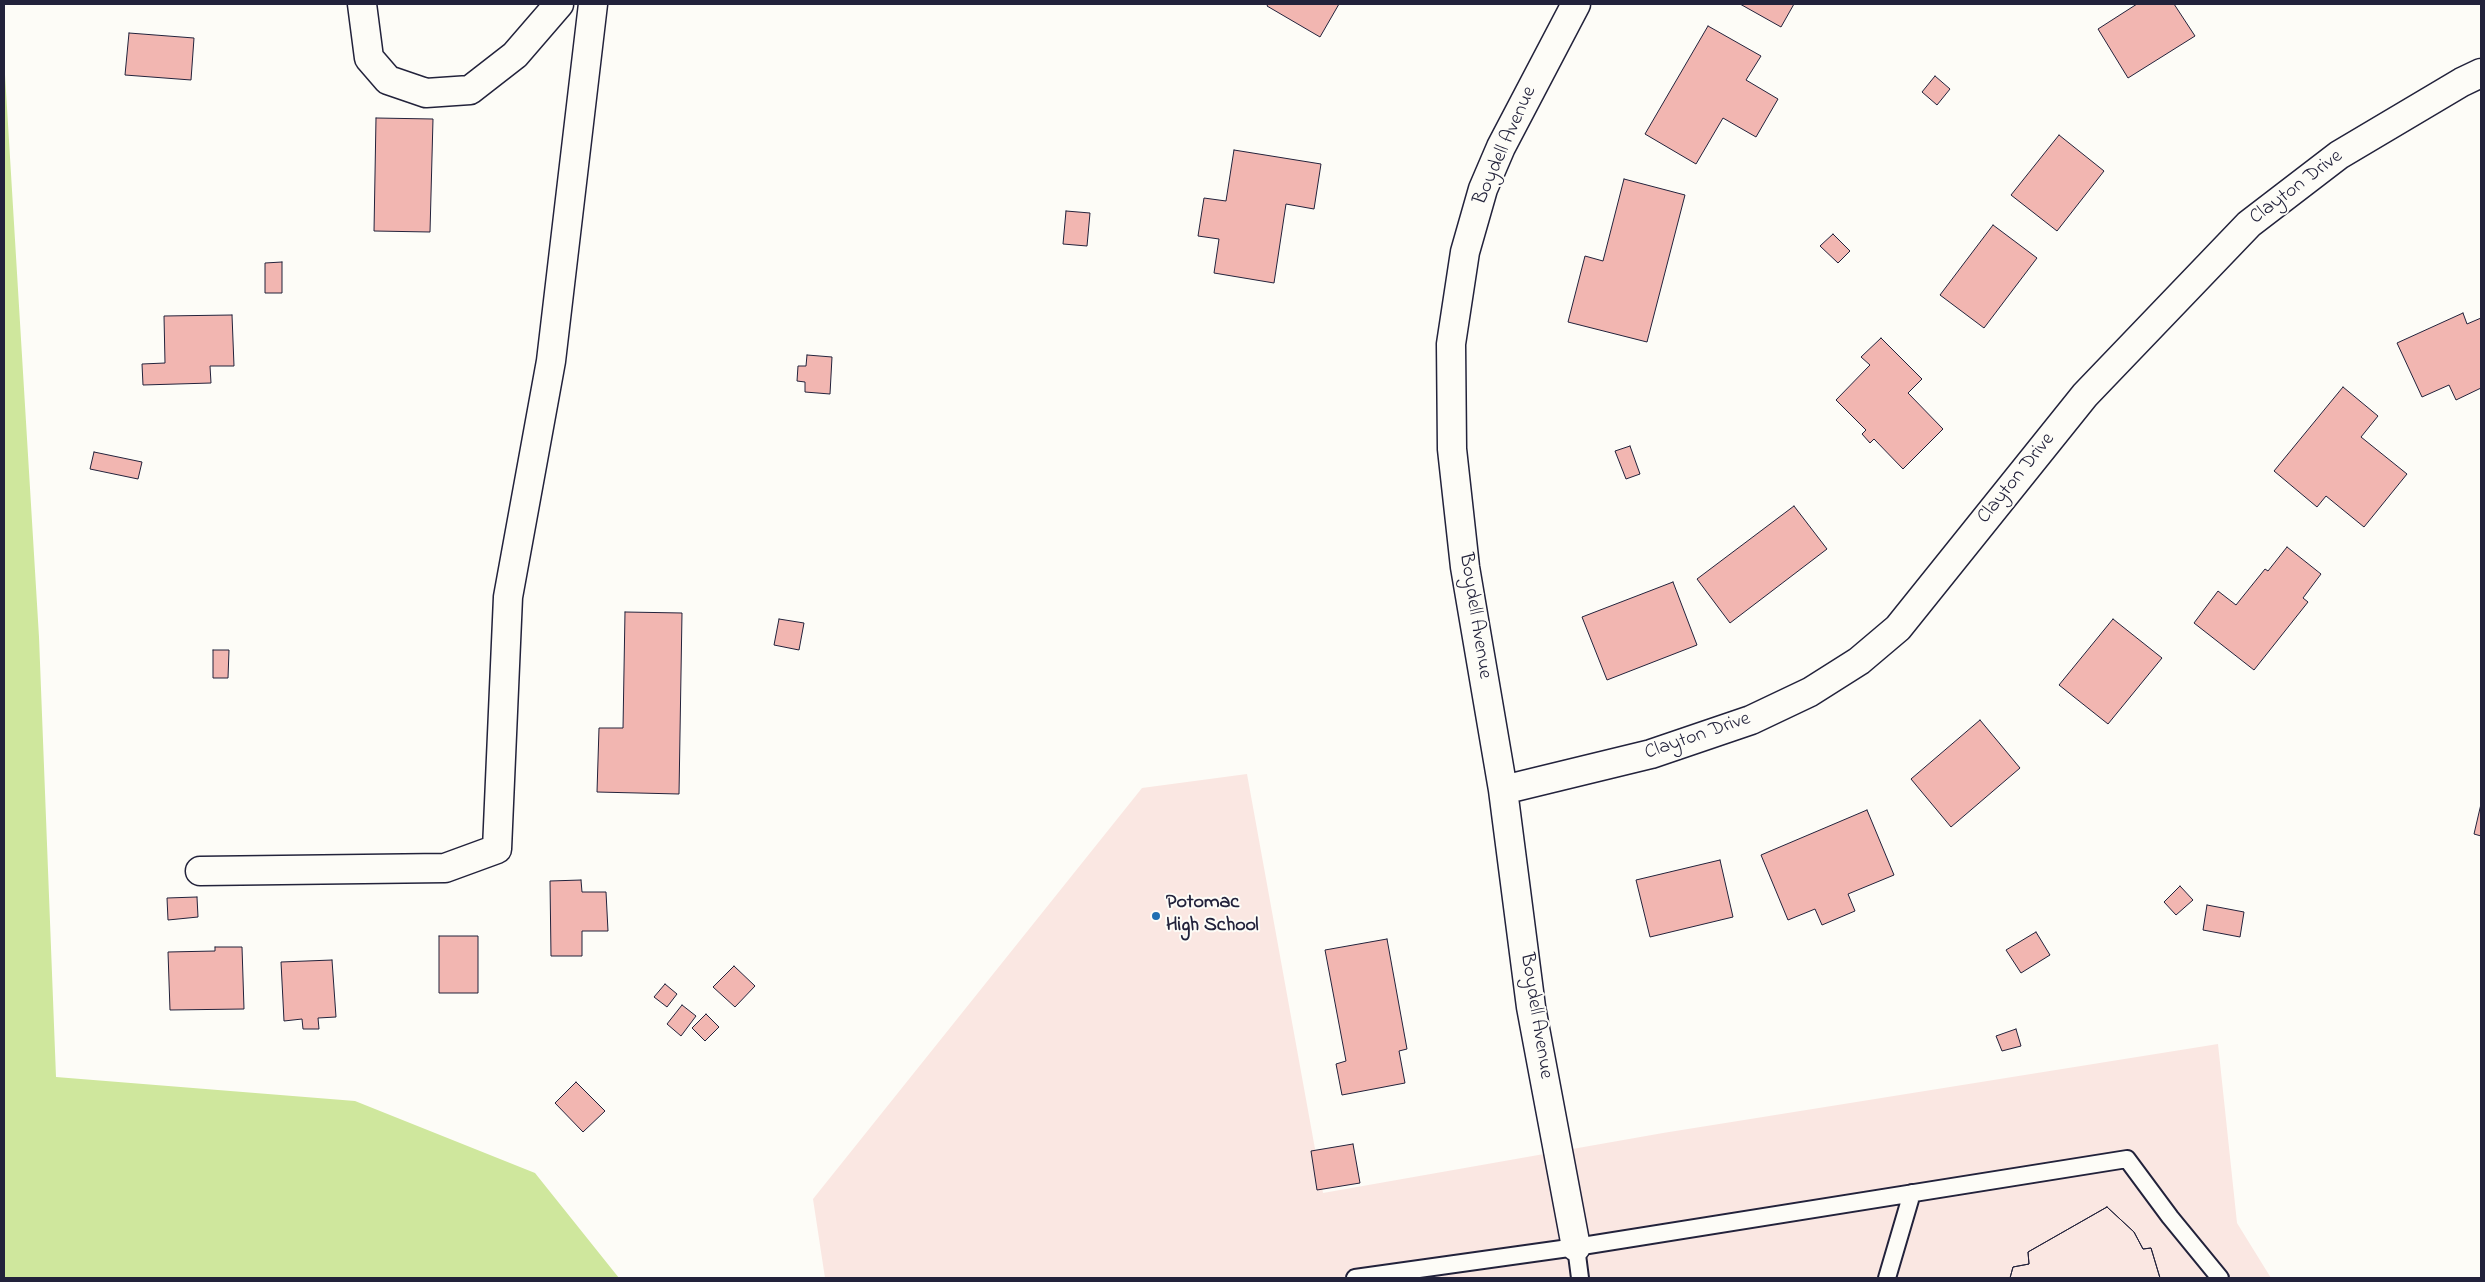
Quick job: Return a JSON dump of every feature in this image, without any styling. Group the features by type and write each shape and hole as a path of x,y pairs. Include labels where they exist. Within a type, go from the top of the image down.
{"street":[{"path":"362,4 369,58 388,80 426,93 470,90 515,56 559,4"},
{"path":"200,871 445,868 497,849 508,597 551,361 593,4"},
{"name":"Boydell Avenue","path":"1576,4 1506,139 1483,189 1465,252 1451,344 1452,449 1465,567 1503,790 1531,1006 1576,1247"},
{"name":"Clayton Drive","path":"1503,790 1651,754 1751,720 1810,692 1859,661 1898,628 2085,395 2249,224 2338,155 2462,82 2481,73"}],"lane":[{"path":"1356,1278 1576,1247 2127,1159 2170,1217 2220,1278"},
{"path":"1887,1278 1912,1193"},
{"path":"1576,1247 1580,1278"}],"shaded area":[{"name":"Potomac High School","path":"1247,774 1323,1193 1663,1133 2218,1044 2237,1223 2271,1278 825,1278 813,1199 1142,788"}],"green space":[{"path":"4,58 39,637 56,1077 355,1101 535,1173 619,1278 4,1278"}],"building":[{"path":"1268,4 1339,4 1320,37 1267,6"},
{"path":"1740,4 1794,4 1781,27"},
{"path":"2137,4 2174,4 2195,36 2128,78 2098,29"},
{"path":"1708,26 1761,56 1746,80 1778,99 1756,137 1723,118 1696,164 1645,134"},
{"path":"129,33 194,38 191,80 125,75"},
{"path":"1935,76 1950,89 1937,105 1922,92"},
{"path":"376,118 433,119 430,232 374,231"},
{"path":"2059,135 2104,171 2057,231 2011,195"},
{"path":"1234,150 1321,164 1314,209 1286,204 1274,283 1214,273 1219,239 1198,236 1204,198 1226,201"},
{"path":"1624,179 1685,195 1647,342 1568,322 1585,256 1603,261"},
{"path":"1066,211 1090,213 1087,246 1063,244"},
{"path":"1993,225 2037,258 1984,328 1940,295"},
{"path":"1833,234 1850,251 1838,263 1820,246"},
{"path":"282,262 282,293 265,293 265,263"},
{"path":"2463,313 2467,324 2481,318 2481,388 2456,400 2449,385 2422,397 2397,343"},
{"path":"232,315 234,366 210,366 211,383 143,385 142,364 165,363 164,316"},
{"path":"1881,338 1922,379 1908,393 1943,429 1903,469 1874,439 1870,443 1862,434 1866,430 1836,400 1870,365 1861,357"},
{"path":"807,355 832,357 830,394 805,392 805,382 797,381 798,366 806,366"},
{"path":"2343,387 2378,416 2361,437 2407,474 2364,527 2326,496 2317,507 2274,471"},
{"path":"1630,446 1640,474 1626,479 1615,451"},
{"path":"94,452 142,462 138,479 90,469"},
{"path":"1794,506 1827,549 1730,623 1697,579"},
{"path":"2287,547 2321,574 2303,598 2308,602 2254,670 2194,623 2218,591 2236,605 2265,569 2268,571"},
{"path":"1673,582 1697,645 1607,680 1582,617"},
{"path":"625,612 682,613 679,794 597,792 599,728 623,728"},
{"path":"779,619 804,623 799,650 774,645"},
{"path":"2113,619 2162,658 2108,724 2059,685"},
{"path":"213,650 229,650 228,678 213,678"},
{"path":"1980,720 2020,768 1951,827 1911,779"},
{"path":"2481,804 2481,836 2474,834"},
{"path":"1867,810 1894,875 1848,894 1855,911 1822,925 1815,909 1788,920 1761,855"},
{"path":"1720,860 1733,917 1650,937 1636,880"},
{"path":"581,880 582,892 606,892 608,931 582,931 582,956 551,956 550,881"},
{"path":"2180,886 2193,900 2176,915 2164,902"},
{"path":"197,897 198,917 168,920 167,898"},
{"path":"2207,905 2244,912 2240,937 2203,930"},
{"path":"2036,932 2050,955 2021,973 2006,950"},
{"path":"439,936 478,936 478,993 439,993"},
{"path":"1387,939 1407,1049 1399,1051 1405,1083 1342,1095 1336,1064 1346,1061 1325,950"},
{"path":"215,947 242,947 244,1009 170,1010 168,952 215,951"},
{"path":"332,960 336,1017 318,1018 319,1029 303,1029 302,1019 284,1021 281,962"},
{"path":"734,966 755,986 735,1007 713,987"},
{"path":"665,984 677,994 667,1007 654,997"},
{"path":"682,1005 696,1016 681,1036 667,1024"},
{"path":"706,1014 719,1027 705,1041 692,1028"},
{"path":"2016,1029 2021,1046 2002,1051 1996,1036"},
{"path":"576,1082 605,1111 583,1132 555,1103"},
{"path":"1353,1144 1360,1183 1317,1190 1311,1151"},
{"path":"2107,1207 2134,1232 2143,1249 2151,1248 2160,1278 2010,1278 2013,1267 2029,1264 2028,1252"},
{"path":"2107,1207 2134,1232 2143,1249 2151,1248 2160,1278 2010,1278 2013,1267 2029,1264 2028,1252"}],"place":[{"name":"Potomac High School","path":"1156,916"}]}
